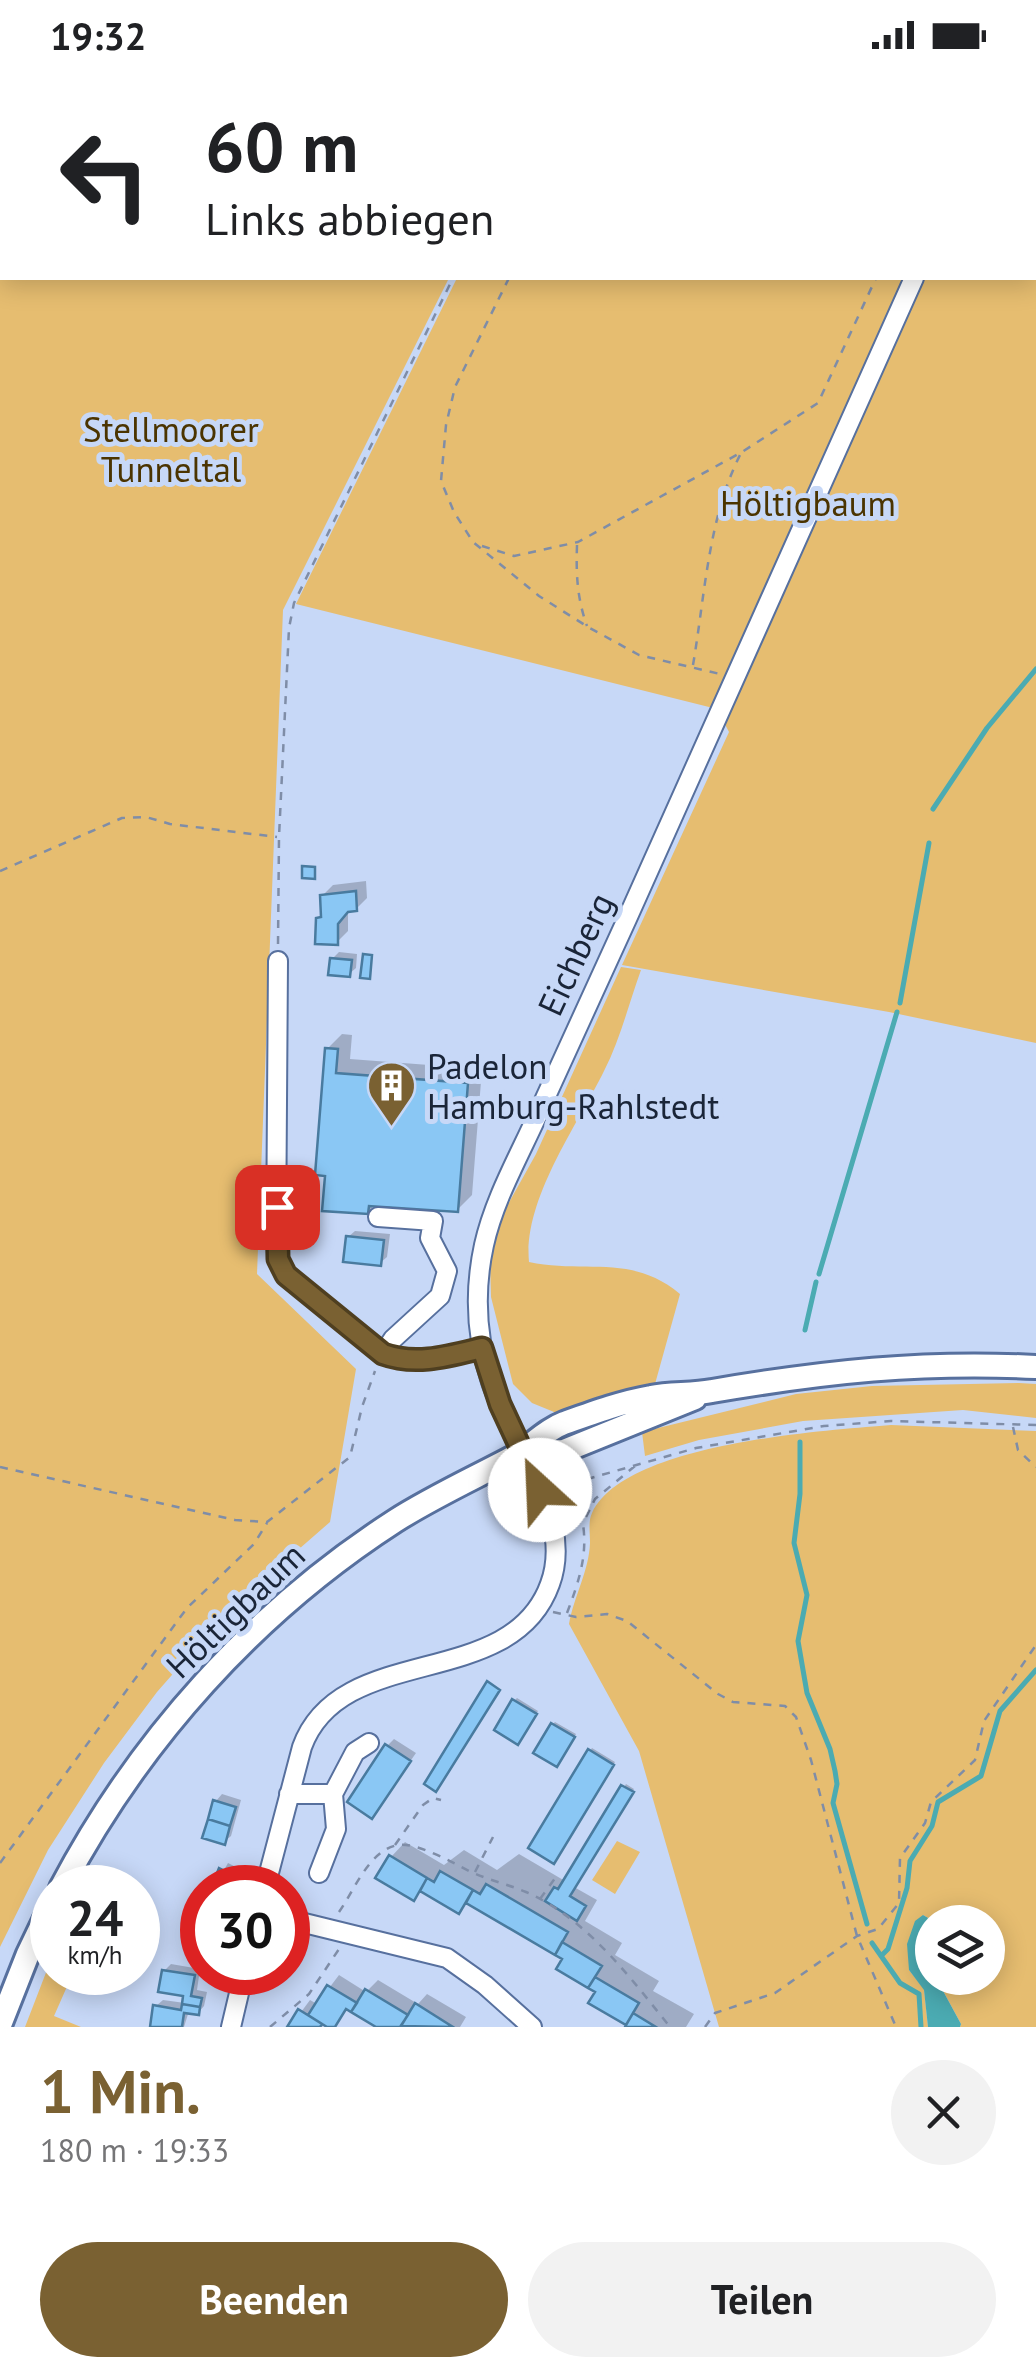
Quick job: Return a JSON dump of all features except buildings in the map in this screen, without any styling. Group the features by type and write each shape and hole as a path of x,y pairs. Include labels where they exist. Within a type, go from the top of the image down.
{"main road":[{"name":"Höltigbaum","path":"74,1865 148,1752 223,1662 273,1613 395,1521 523,1453 554,1427 653,1396 708,1392 819,1373 941,1364 1036,1367"},
{"name":"Höltigbaum","path":"523,1453 564,1451 708,1392"},
{"path":"0,2026 30,1950"}],"street":[{"name":"Eichberg","path":"271,1865 310,1726 335,1700 421,1667 492,1646 512,1635 534,1615 551,1583 556,1558 555,1532 492,1385 482,1348 478,1281 486,1239 496,1208 913,280"},
{"path":"278,961 278,1259 286,1275 383,1354 402,1361 440,1358 482,1348"},
{"path":"378,1217 433,1221 430,1238 446,1272 440,1296 393,1339 383,1354"},
{"path":"320,1873 336,1829 334,1794 356,1752 370,1743"},
{"path":"289,1794 334,1794"},
{"path":"310,1925 447,1958 532,2027"},
{"path":"231,2027 239,1995"}],"path":[{"path":"278,961 279,837 289,628 294,603 452,280"},
{"path":"508,280 454,388 441,481 473,542 514,556 578,542 742,452 818,402 875,280"},
{"path":"693,666 724,487 742,452"},
{"path":"578,542 575,576 588,627"},
{"path":"481,546 538,596 638,655 725,676"},
{"path":"0,871 122,818 279,837"},
{"path":"0,1862 187,1608 254,1544 267,1522 350,1457 362,1406 383,1354"},
{"path":"540,1490 574,1484 696,1448 824,1426 891,1421 1036,1425"},
{"path":"1013,1424 1018,1450 1036,1467"},
{"path":"564,1451 585,1518 586,1548 566,1615 607,1614 628,1621 718,1694 734,1702 785,1706 796,1717 858,1936 896,2027"},
{"path":"585,1518 596,1499 635,1466"},
{"path":"0,1467 235,1520 267,1522"},
{"path":"705,2027 715,2013 775,1992 858,1936 878,1929 899,1903 900,1858 925,1822 931,1802 974,1760 984,1721 1036,1645"},
{"path":"394,1846 423,1805 433,1798 442,1800"},
{"path":"474,1873 493,1837"},
{"path":"328,1930 382,1851 400,1844 539,1900 595,1939 670,2027"},
{"path":"539,1900 556,1877"},
{"path":"270,2027 309,1994 348,1935"}],"green space":[{"name":"Stellmoorer Tunneltal","path":"0,280 448,280 283,610 257,1274 356,1369 330,1522 229,1610 157,1692 104,1763 41,1865 30,1865 30,1886 0,1947"},
{"name":"Höltigbaum","path":"456,280 1036,280 1036,1043 889,1012 622,965 729,732 717,709 296,604"},
{"path":"621,967 641,970 610,1059 543,1189 529,1238 529,1262 644,1273 680,1294 655,1384 559,1414 532,1403 513,1384 491,1297 490,1260 502,1215 536,1154"},
{"path":"1036,1384 1036,1418 963,1410 803,1421 699,1440 645,1456 642,1432 796,1394 872,1386"},
{"path":"891,1425 1036,1431 1036,2027 960,2027 945,1995 1005,1995 1005,1905 915,1905 915,1946 909,1970 915,1978 915,1995 925,1995 928,2027 719,2027 639,1751 569,1624 587,1564 591,1516 611,1489 643,1471 683,1456 819,1431"},
{"path":"617,1841 640,1852 615,1894 592,1880"},
{"path":"37,1995 63,1995 54,2016 81,2027 25,2027"}],"shaded area":[{"path":"915,1921 915,1978 909,1970 907,1944"},
{"path":"925,1995 945,1995 960,2027 928,2027"}],"waterway":[{"path":"933,809 987,728 1036,669"},
{"path":"900,1003 929,843"},
{"path":"819,1274 897,1012"},
{"path":"805,1330 816,1282"},
{"path":"800,1442 800,1494 794,1543 807,1595 798,1641 807,1693 830,1749 837,1784 833,1803 867,1924"},
{"path":"881,1956 888,1949 907,1888 910,1861 932,1826 938,1802 981,1776 1000,1711 1036,1670"},
{"path":"872,1943 900,1983 919,1994 921,2027"}],"place":[{"name":"Padelon Hamburg-Rahlstedt","path":"392,1128"}],"route":[{"path":"277,1207 278,1259 286,1275 383,1354 402,1361 440,1358 482,1348 500,1404 540,1490"}]}
